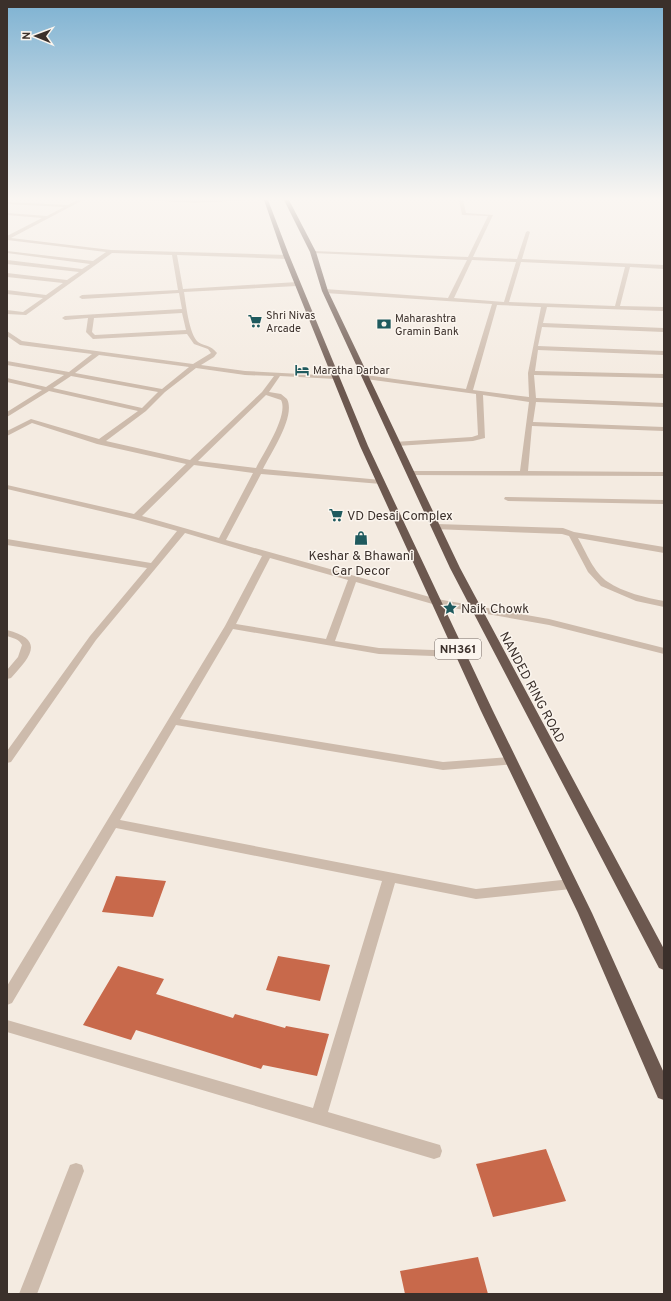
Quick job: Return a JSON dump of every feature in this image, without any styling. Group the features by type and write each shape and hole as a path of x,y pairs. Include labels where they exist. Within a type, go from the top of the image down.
{"highway":[{"name":"NH361","path":"288,261 381,482 511,762 571,884 664,1092"},
{"name":"NANDED RING ROAD","path":"316,261 325,291 436,527 477,609 664,964"}],"street":[{"path":"76,261 94,263"},
{"path":"7,312 24,314 97,261"},
{"path":"100,442 144,410 164,391 214,353 210,348 196,343 189,332 175,261"},
{"path":"450,300 469,261"},
{"path":"486,261 664,267"},
{"path":"7,262 83,271"},
{"path":"506,304 518,262"},
{"path":"617,308 628,266"},
{"path":"7,275 68,282"},
{"path":"82,297 297,284"},
{"path":"325,291 506,304 664,309"},
{"path":"7,292 48,297"},
{"path":"469,391 495,303"},
{"path":"524,473 533,400 531,374 544,306"},
{"path":"65,318 185,311"},
{"path":"91,316 89,332 93,336 189,332"},
{"path":"540,325 664,330"},
{"path":"7,333 20,343 195,366 278,375 336,377"},
{"path":"535,348 664,353"},
{"path":"7,416 70,375 98,353"},
{"path":"7,364 164,391"},
{"path":"531,374 664,376"},
{"path":"136,517 264,393 278,375"},
{"path":"366,377 533,400 664,405"},
{"path":"7,380 47,390 144,410"},
{"path":"397,444 473,439 482,436 479,392"},
{"path":"221,542 277,435 287,406 286,401 281,397 264,393"},
{"path":"7,416 30,421 100,442 192,463 258,471 381,482"},
{"path":"7,434 30,421"},
{"path":"529,424 664,429"},
{"path":"411,473 664,474"},
{"path":"7,487 136,517 436,602 549,622 664,651"},
{"path":"508,499 664,502"},
{"path":"436,527 549,529 664,550"},
{"path":"7,759 94,638 183,530"},
{"path":"572,534 593,572 604,584 639,599 664,604"},
{"path":"7,542 152,566"},
{"path":"7,1000 114,823 230,626 267,555"},
{"path":"329,643 353,579"},
{"path":"230,626 379,651 460,654"},
{"path":"7,633 20,635 27,648 22,660 7,676"},
{"path":"174,721 443,766 511,762"},
{"path":"114,823 476,894 571,884"},
{"path":"320,1116 390,877"},
{"path":"7,1026 320,1116 434,1151"},
{"path":"28,1294 76,1171"}],"building":[{"path":"116,876 166,881 153,917 102,912"},
{"path":"278,956 330,965 320,1001 266,990"},
{"path":"118,966 164,979 156,994 233,1018 235,1014 285,1028 286,1026 329,1034 317,1076 263,1065 261,1069 136,1030 131,1040 83,1025"},
{"path":"546,1149 566,1201 493,1217 476,1164"},
{"path":"478,1257 488,1294 405,1294 400,1271"}],"place":[{"name":"Shri Nivas Arcade","path":"255,321"},
{"name":"Maharashtra Gramin Bank","path":"384,324"},
{"name":"Maratha Darbar","path":"302,370"},
{"name":"VD Desai Complex","path":"336,515"},
{"name":"Keshar & Bhawani Car Decor","path":"361,538"},
{"name":"Naik Chowk","path":"450,608"}]}
